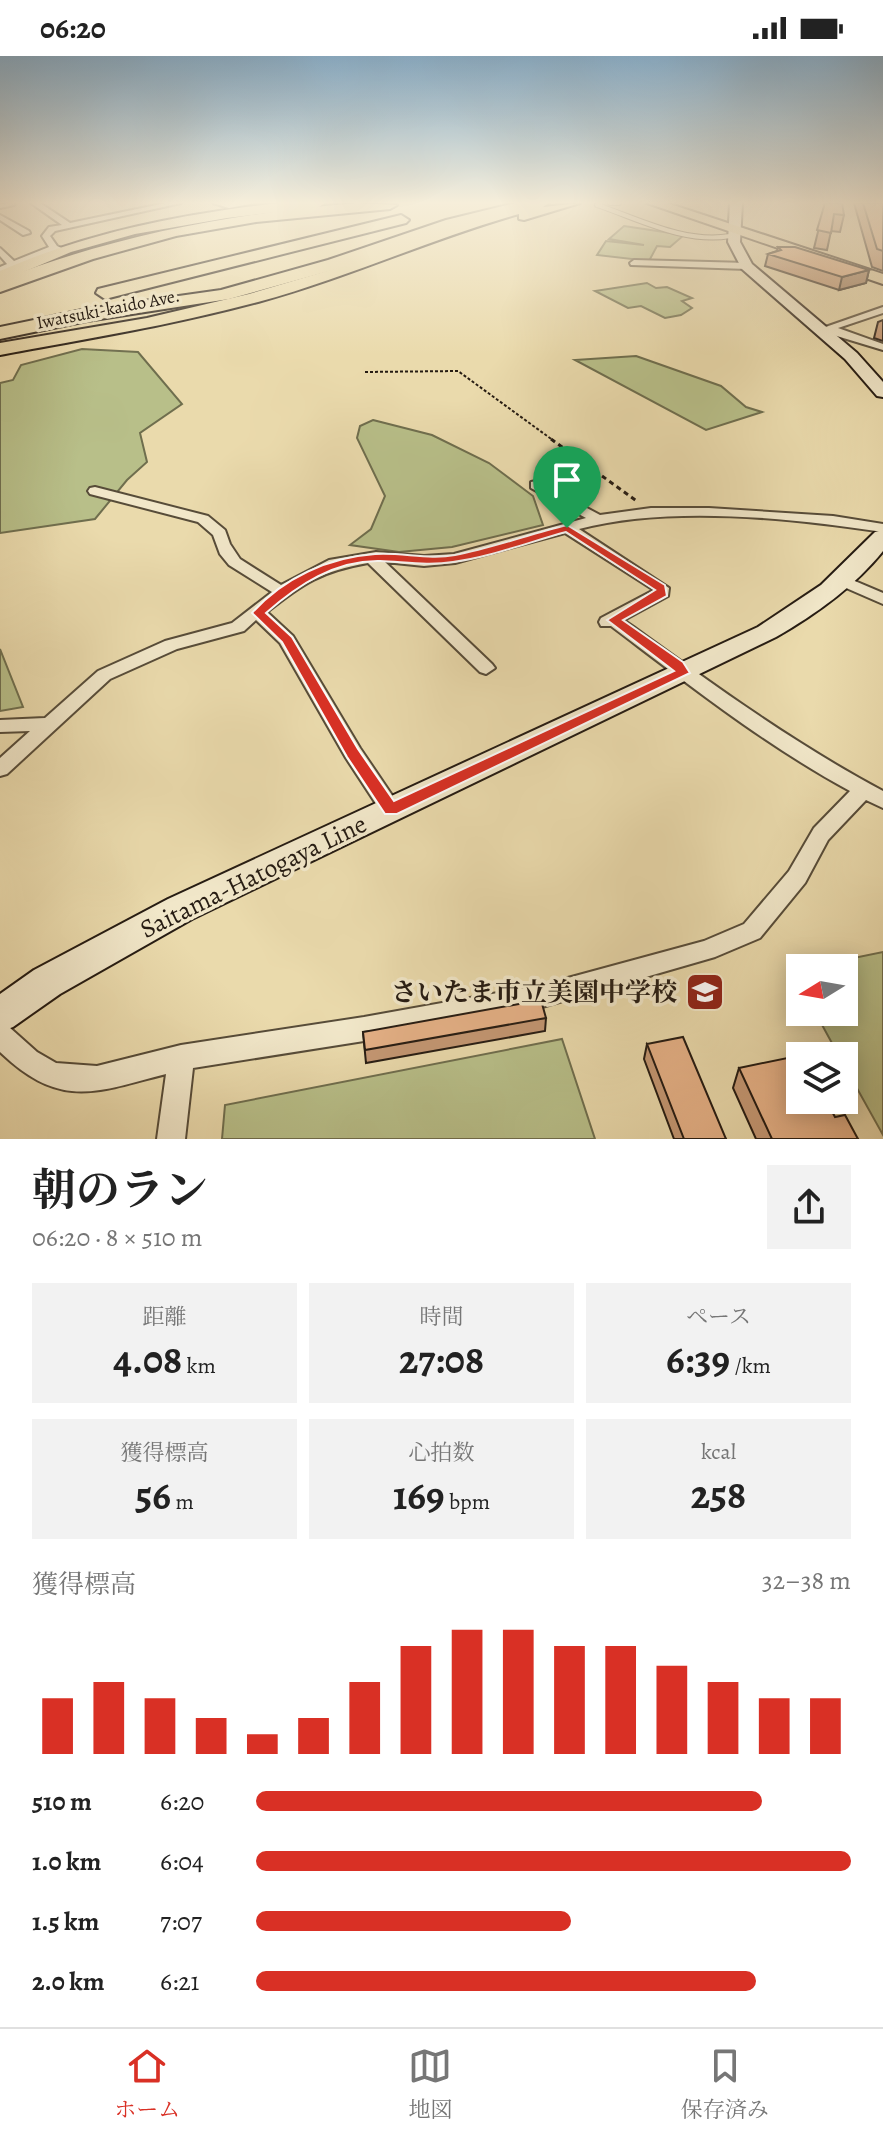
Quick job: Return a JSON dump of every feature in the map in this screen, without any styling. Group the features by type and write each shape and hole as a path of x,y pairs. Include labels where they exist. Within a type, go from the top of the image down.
{"highway":[{"path":"0,277 50,254"},
{"path":"0,286 87,254"},
{"path":"0,320 253,254"},
{"path":"0,331 300,254"},
{"path":"0,331 222,295 364,254"},
{"name":"Iwatsuki-kaido Ave.","path":"0,349 104,332 197,312 342,271 387,254"},
{"path":"342,271 395,254"},
{"path":"821,254 883,277"}],"main road":[{"path":"739,254 747,266 826,330 883,392"},
{"name":"Saitama-Hatogaya Line","path":"0,1015 47,982 114,943 237,881 683,673 798,615 843,581 883,537"}],"street":[{"path":"2,254 12,265"},
{"path":"0,270 46,254"},
{"path":"634,263 747,266"},
{"path":"826,330 883,310"},
{"path":"826,330 883,347"},
{"path":"536,485 597,519"},
{"path":"95,491 203,519 220,533 222,548 230,560 283,592"},
{"path":"0,769 104,675 171,645 238,627 283,592 329,565 372,558 424,561 455,558 597,519 651,512 833,520 883,528"},
{"path":"0,1035 28,1061 53,1076 97,1079 181,1057 364,1029 542,996 707,950 752,931 797,877 821,834 873,795 743,715 683,673 678,665 610,621 662,593 661,588 567,528"},
{"path":"372,558 486,668"},
{"path":"843,581 883,599"},
{"path":"258,613 287,640 353,753 391,810"},
{"path":"0,726 51,724"},
{"path":"171,1139 181,1057"}],"path":[{"path":"365,372 458,371 651,512"}],"green space":[{"path":"598,254 653,254 649,261"},
{"path":"647,283 656,288 667,287 692,298 682,301 692,308 681,315 665,318 641,306 628,308 595,291"},
{"path":"82,349 138,352 182,404 140,433 147,462 127,480 95,519 0,533 0,383 13,380 21,365"},
{"path":"636,356 721,386 746,407 762,412 706,430 575,360"},
{"path":"373,420 432,435 489,463 533,496 543,525 452,547 399,552 350,545 371,529 385,496 357,438 360,426"},
{"path":"0,649 23,707 0,711"},
{"path":"883,952 883,1135 858,1090 858,1042 831,1042 823,1026 858,1026 858,957"},
{"path":"562,1039 595,1139 222,1139 225,1105"}],"building":[{"path":"768,254 816,254 869,270 842,277"},
{"path":"541,1000 546,1018 365,1050 363,1032"},
{"path":"683,1037 726,1139 684,1139 647,1044"},
{"path":"786,1058 786,1114 845,1115 858,1139 772,1139 739,1068"}],"place":[{"name":"さいたま市立美園中学校","path":"705,992"}],"route":[{"path":"567,528 661,588 662,593 613,620 678,665 683,673 391,810 353,753 287,640 258,613 287,588 329,565 376,557 424,561 455,558 503,548 567,528"}]}
